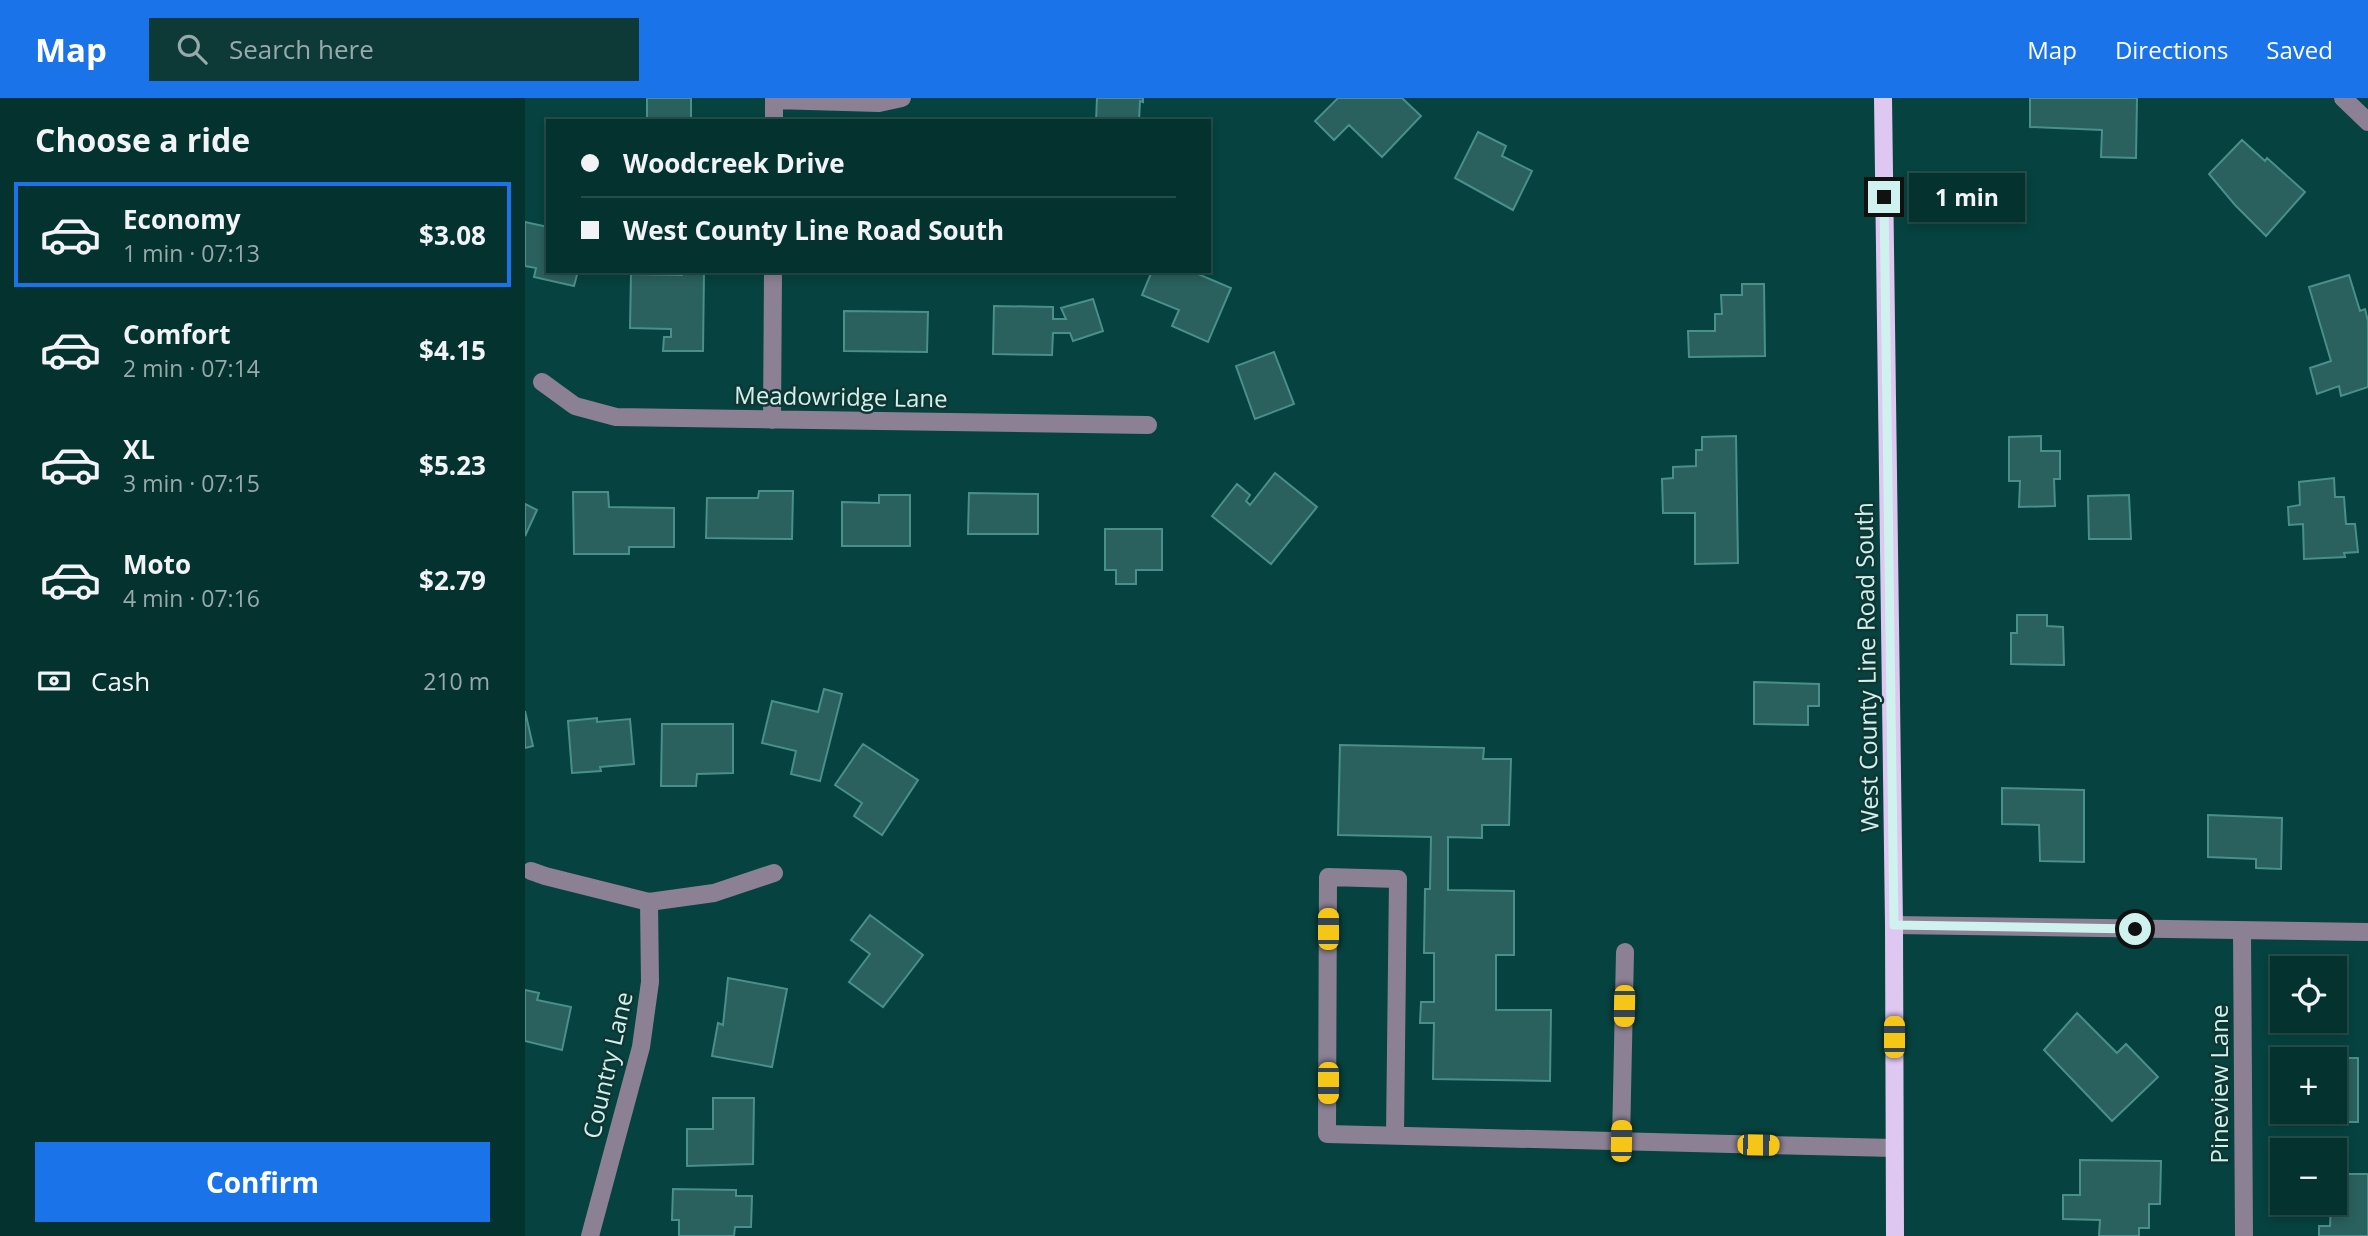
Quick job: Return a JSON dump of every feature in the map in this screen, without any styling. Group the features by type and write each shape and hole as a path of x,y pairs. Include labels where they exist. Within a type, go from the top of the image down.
{"main road":[{"name":"West County Line Road South","path":"1883,98 1894,925 1895,1236"}],"street":[{"path":"774,119 774,99 879,103 901,98"},
{"path":"2343,98 2368,122"},
{"path":"772,420 773,273"},
{"name":"Meadowridge Lane","path":"542,382 575,406 616,417 1148,425"},
{"path":"531,871 649,902 714,893 774,873"},
{"path":"1395,1135 1398,879 1328,877 1327,1134 1894,1148"},
{"name":"Country Lane","path":"590,1236 641,1047 650,982 649,902"},
{"path":"1894,925 2368,932"},
{"name":"Pineview Lane","path":"2242,931 2243,1236"},
{"path":"1621,1141 1625,952"}],"building":[{"path":"647,98 691,98 691,119 647,119"},
{"path":"1097,98 1143,98 1143,102 1140,101 1139,119 1096,119"},
{"path":"1338,98 1402,98 1421,116 1382,157 1349,125 1334,140 1315,121"},
{"path":"2030,98 2137,98 2136,158 2101,157 2102,130 2030,127"},
{"path":"1478,132 1506,146 1502,156 1532,171 1513,210 1455,178"},
{"path":"2242,140 2305,192 2266,236 2209,174"},
{"path":"525,222 546,227 546,273 577,273 574,286 534,277 536,268 525,266"},
{"path":"704,273 703,351 663,351 664,337 671,337 671,329 630,328 631,274"},
{"path":"1151,273 1196,273 1231,288 1208,342 1172,326 1179,310 1142,295"},
{"path":"2349,275 2360,311 2365,309 2368,321 2368,387 2341,396 2339,386 2317,394 2310,368 2331,361 2309,287"},
{"path":"1742,284 1764,284 1765,356 1689,357 1688,331 1715,331 1715,314 1722,314 1721,295 1742,295"},
{"path":"1093,299 1103,331 1073,341 1070,333 1053,333 1052,355 993,354 994,306 1053,307 1053,319 1066,319 1061,308"},
{"path":"844,311 928,312 927,352 844,351"},
{"path":"1274,352 1294,404 1255,419 1236,366"},
{"path":"1736,436 1738,563 1695,564 1695,513 1663,513 1662,479 1673,478 1673,467 1696,466 1696,450 1702,450 1702,437"},
{"path":"2041,436 2041,451 2060,451 2060,479 2054,479 2055,506 2019,507 2020,481 2009,481 2009,437"},
{"path":"1275,473 1317,507 1271,564 1212,516 1237,484 1250,495 1246,501 1250,505"},
{"path":"2334,478 2335,497 2344,497 2346,524 2355,524 2358,552 2344,553 2345,557 2304,559 2303,524 2289,525 2288,507 2300,505 2299,482"},
{"path":"759,491 793,491 792,539 706,538 707,498 758,498"},
{"path":"573,492 608,492 609,507 674,508 674,547 629,547 629,554 574,554"},
{"path":"969,493 1038,494 1038,534 968,534"},
{"path":"879,495 910,495 910,546 842,546 842,502 879,503"},
{"path":"2129,495 2131,539 2089,539 2088,496"},
{"path":"525,504 537,510 525,536"},
{"path":"1105,529 1162,529 1162,570 1136,570 1136,584 1116,584 1116,570 1105,570"},
{"path":"2017,615 2047,615 2047,626 2063,627 2064,665 2011,664 2011,633 2017,633"},
{"path":"1754,682 1819,684 1819,706 1808,706 1808,725 1754,724"},
{"path":"824,689 842,694 820,781 791,774 796,751 762,743 772,701 818,712"},
{"path":"525,711 533,746 525,748"},
{"path":"597,718 597,722 630,719 634,764 600,767 601,771 572,773 568,721"},
{"path":"662,724 733,724 733,773 697,774 696,786 661,786"},
{"path":"863,744 918,780 882,835 854,816 862,803 835,785"},
{"path":"1340,745 1484,748 1483,759 1511,759 1509,825 1482,825 1482,838 1448,837 1448,890 1514,891 1514,955 1496,955 1496,1010 1551,1010 1550,1081 1433,1079 1434,1023 1420,1023 1421,1002 1434,1002 1434,953 1424,953 1425,889 1430,889 1431,837 1338,835"},
{"path":"2002,788 2084,790 2084,862 2040,861 2039,825 2002,824"},
{"path":"2208,815 2282,818 2281,869 2256,868 2256,859 2208,857"},
{"path":"870,915 923,955 883,1007 849,982 870,954 851,940"},
{"path":"728,978 787,989 772,1067 712,1056 718,1023 723,1025"},
{"path":"525,990 539,993 537,1000 571,1007 562,1050 525,1041"},
{"path":"2077,1013 2117,1053 2126,1044 2158,1077 2112,1121 2044,1050"},
{"path":"2347,1058 2358,1058 2358,1122 2347,1122"},
{"path":"713,1098 754,1098 753,1164 687,1166 687,1129 713,1129"},
{"path":"2080,1160 2161,1161 2160,1204 2149,1204 2149,1228 2139,1228 2139,1236 2099,1236 2100,1220 2063,1219 2063,1195 2080,1195"},
{"path":"2347,1174 2368,1174 2368,1236 2319,1236 2319,1226 2330,1226 2330,1215 2347,1215"},
{"path":"673,1189 736,1190 736,1196 752,1196 751,1227 735,1227 734,1236 679,1236 679,1220 672,1220"}],"route":[{"path":"1884,197 1894,925 2135,929"}]}
